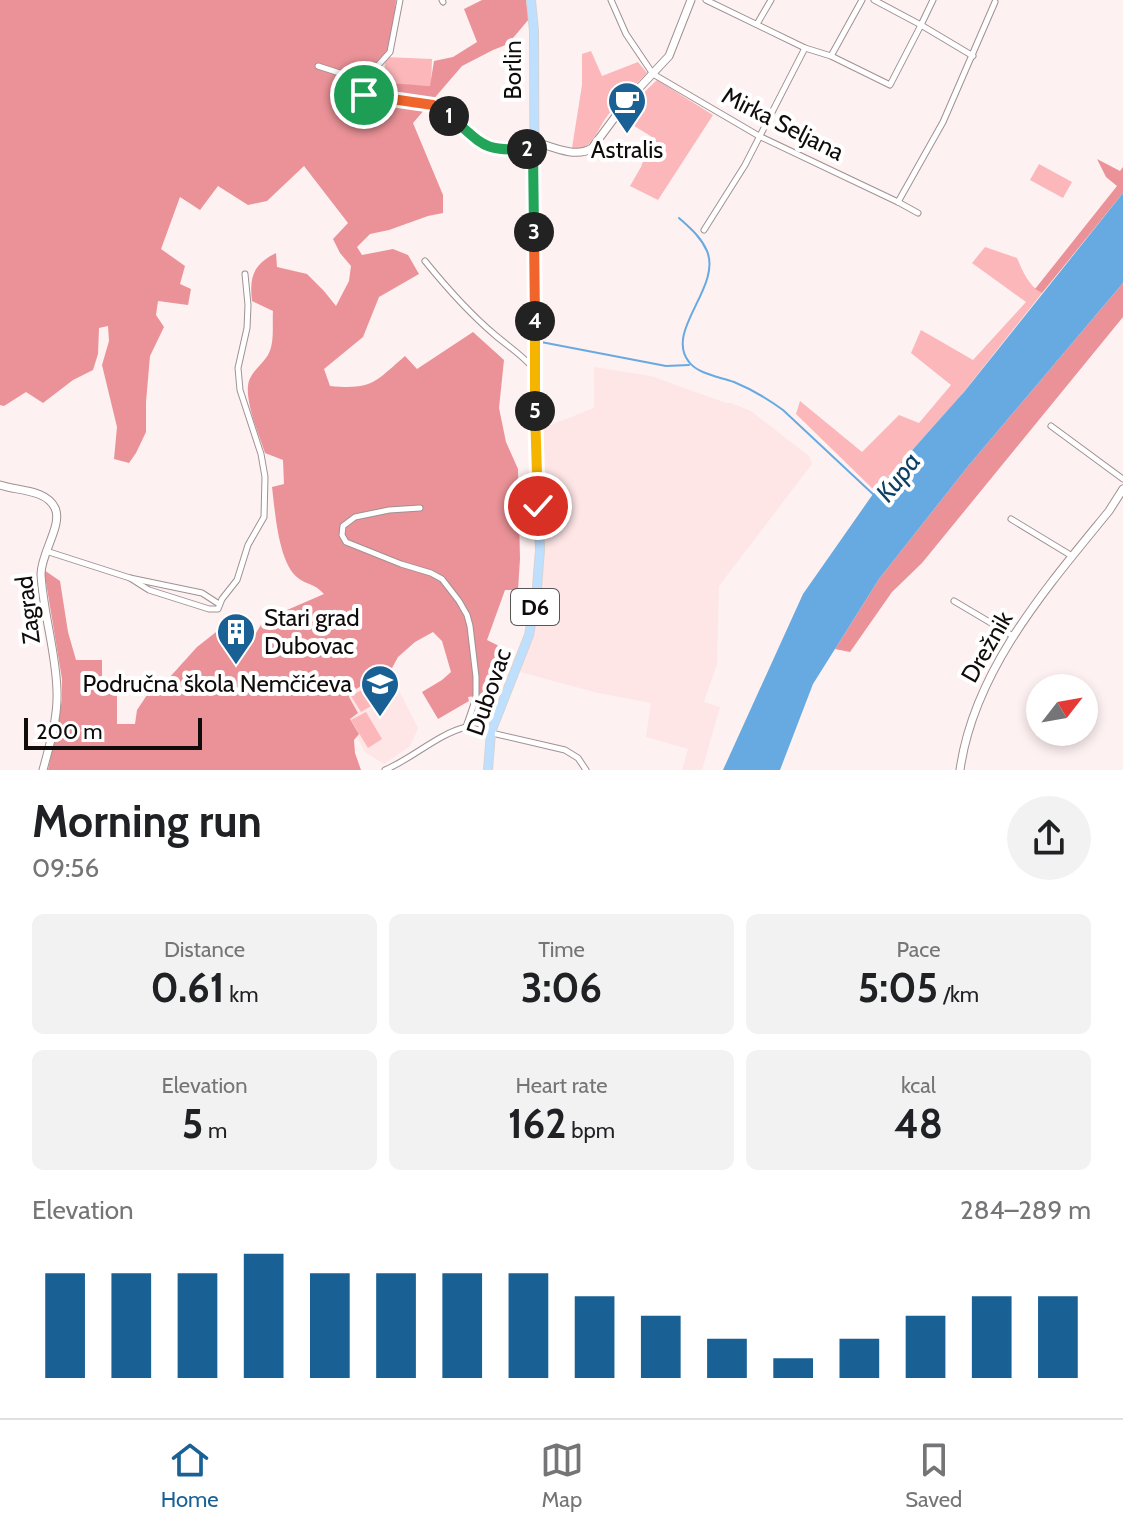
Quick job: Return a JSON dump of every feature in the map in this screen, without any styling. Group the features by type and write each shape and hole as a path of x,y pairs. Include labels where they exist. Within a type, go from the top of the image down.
{"main road":[{"name":"Borlin","path":"531,0 534,31 533,145"},
{"path":"533,145 584,154 669,56 691,0"},
{"name":"D6","path":"533,145 534,369"},
{"name":"Dubovac","path":"488,770 491,732 533,625 540,550 534,369"},
{"name":"Zagrad","path":"0,485 43,495 54,506 57,515 41,574 57,691 56,712 43,770"},
{"name":"Drežnik","path":"960,770 969,723 998,660 1123,489"}],"street":[{"path":"318,66 352,77 373,71 390,52 400,0"},
{"path":"611,0 626,34 653,74"},
{"path":"706,0 890,85 933,0"},
{"path":"757,24 771,0"},
{"path":"831,56 862,0"},
{"path":"874,0 973,57"},
{"path":"898,202 943,122 995,2"},
{"path":"704,230 730,191 805,48"},
{"name":"Mirka Seljana","path":"653,74 759,136 918,213"},
{"path":"364,95 433,105 489,148 507,150 533,145"},
{"path":"425,261 448,289 534,369"},
{"path":"130,578 149,590 209,609 219,606 237,580 248,545 264,517 265,477 261,454 240,390 238,368 247,328 245,274"},
{"path":"1051,426 1123,479"},
{"path":"420,508 355,517 343,526 342,535 346,542 442,579 459,601 470,626 476,677 476,698 466,727"},
{"path":"1011,519 1073,557"},
{"path":"45,551 130,578 202,593 219,606"},
{"path":"954,601 1013,636"},
{"path":"385,770 412,757 453,730 466,727 565,750 578,758 586,770"}],"shaded area":[{"path":"0,0 396,0 392,38 385,56 373,70 360,75 360,81 430,86 434,61 453,57 477,42 464,9 482,0 526,0 529,19 508,44 462,66 413,123 443,195 443,213 370,234 357,247 362,255 393,249 408,255 419,274 379,297 363,337 324,369 330,386 364,385 379,378 405,356 417,369 473,332 504,360 499,408 506,442 518,469 520,559 518,590 505,590 487,640 511,652 501,682 490,678 484,695 468,697 469,701 438,719 422,692 451,672 442,641 433,632 415,642 398,657 392,668 351,692 349,697 358,713 350,719 359,734 354,740 361,770 48,770 62,699 62,679 44,570 60,581 76,660 102,660 102,689 117,691 117,724 135,724 137,710 151,689 169,678 197,647 225,625 253,638 264,620 324,594 291,571 282,549 272,487 284,484 283,460 265,453 248,393 251,377 270,350 273,311 252,301 251,284 258,266 276,253 277,267 307,274 336,306 349,281 351,266 333,239 348,223 304,166 267,201 248,205 218,186 200,210 180,197 161,249 185,266 180,284 191,289 188,305 158,301 156,315 164,327 150,356 146,432 129,463 114,459 117,427 102,365 109,341 108,326 99,328 98,354 93,370 73,380 43,403 26,392 4,406 0,405"},
{"path":"591,51 602,76 638,62 647,73 617,104 581,150 572,148 582,85 582,54"},
{"path":"385,57 432,59 431,86 384,84"},
{"path":"657,80 713,115 658,200 630,186 652,137 623,119 633,103"},
{"path":"1097,159 1120,171 1123,167 1123,193 1042,293 1035,289 1117,186 1106,177"},
{"path":"1039,164 1072,182 1063,198 1030,180"},
{"path":"985,247 1017,258 1030,282 1042,293 959,398 875,491 796,414 800,401 862,452 899,415 919,423 951,385 911,353 921,330 973,360 1026,302 972,263"},
{"path":"1123,283 1123,317 922,563 892,592 850,652 835,649 879,579 969,465"},
{"path":"594,367 651,376 751,411 809,456 812,464 719,586 717,664 704,702 720,707 702,770 682,770 688,749 646,737 651,703 598,693 520,672 536,627 538,430 594,408"},
{"name":"Područna škola Nemčićeva","path":"390,673 418,728 410,746 384,764 365,752 342,709 343,693"},
{"path":"379,680 388,696 361,712 351,696"},
{"path":"366,712 382,739 368,748 351,720"}],"water":[{"name":"Kupa","path":"1123,193 1123,283 969,465 879,579 813,684 780,770 723,770 803,594 873,494 964,392"}],"waterway":[{"name":"Kupa","path":"679,218 702,241 710,265 683,337 683,350 689,362 704,372 747,388 783,410 875,496"},
{"path":"541,342 666,366 689,365"}],"place":[{"name":"Astralis","path":"627,135"},
{"name":"Stari grad Dubovac","path":"236,666"},
{"name":"Područna škola Nemčićeva","path":"380,718"}],"route":[{"path":"364,95 433,105 489,148 533,149 538,506"}]}
